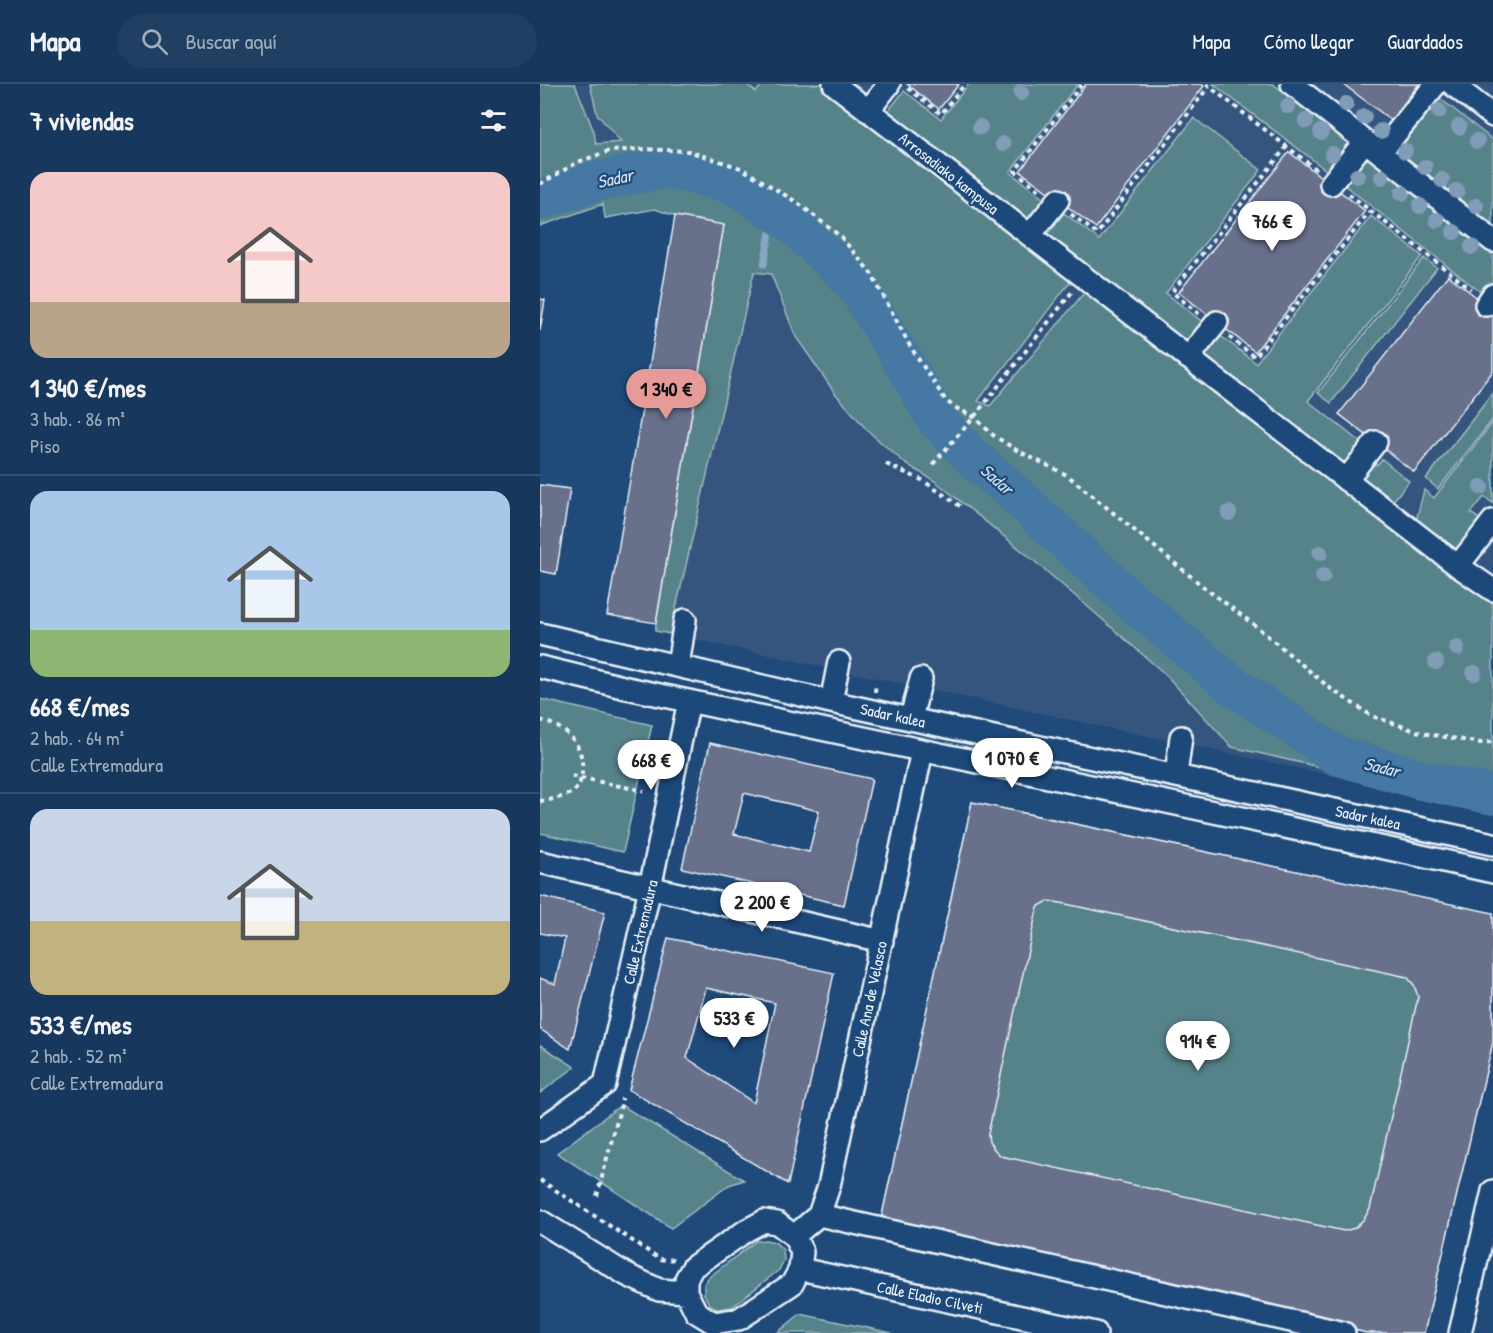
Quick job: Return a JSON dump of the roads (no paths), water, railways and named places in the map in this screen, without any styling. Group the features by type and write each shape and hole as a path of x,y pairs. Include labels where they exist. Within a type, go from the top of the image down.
{"street":[{"name":"Arrosadiako kampusa","path":"834,84 1458,566 1493,590"},
{"path":"868,111 889,84"},
{"path":"1292,84 1493,241"},
{"path":"1331,184 1436,84"},
{"path":"1452,84 1493,117"},
{"path":"1030,235 1057,202"},
{"path":"1188,358 1215,323"},
{"path":"1346,480 1376,442"},
{"path":"1458,566 1493,521"},
{"path":"678,666 685,620"},
{"name":"Sadar kalea","path":"540,634 831,702 1493,844"},
{"path":"831,702 839,662"},
{"name":"Sadar kalea","path":"540,667 689,701 1493,872"},
{"path":"911,718 921,679"},
{"name":"Calle Extremadura","path":"540,1130 605,1084 650,888 689,701"},
{"path":"1176,775 1181,737"},
{"name":"Calle Ana de Velasco","path":"819,1215 829,1186 922,750"},
{"path":"540,862 882,941"},
{"path":"1460,1333 1493,1191"},
{"path":"794,1236 819,1215 1344,1333"},
{"path":"540,1221 627,1275 659,1290 686,1292"},
{"path":"764,1221 777,1223 794,1236 802,1252 800,1269 792,1284 740,1319 709,1328 696,1312 686,1292 687,1279 693,1267 764,1221"},
{"name":"Calle Eladio Cilveti","path":"800,1269 1096,1333"}],"waterway":[{"name":"Sadar","path":"540,200 592,182 666,168 731,183 789,221 854,282 936,419 975,460 1119,590 1229,683 1336,755 1421,780 1493,795"},
{"path":"764,264 774,211"}]}
